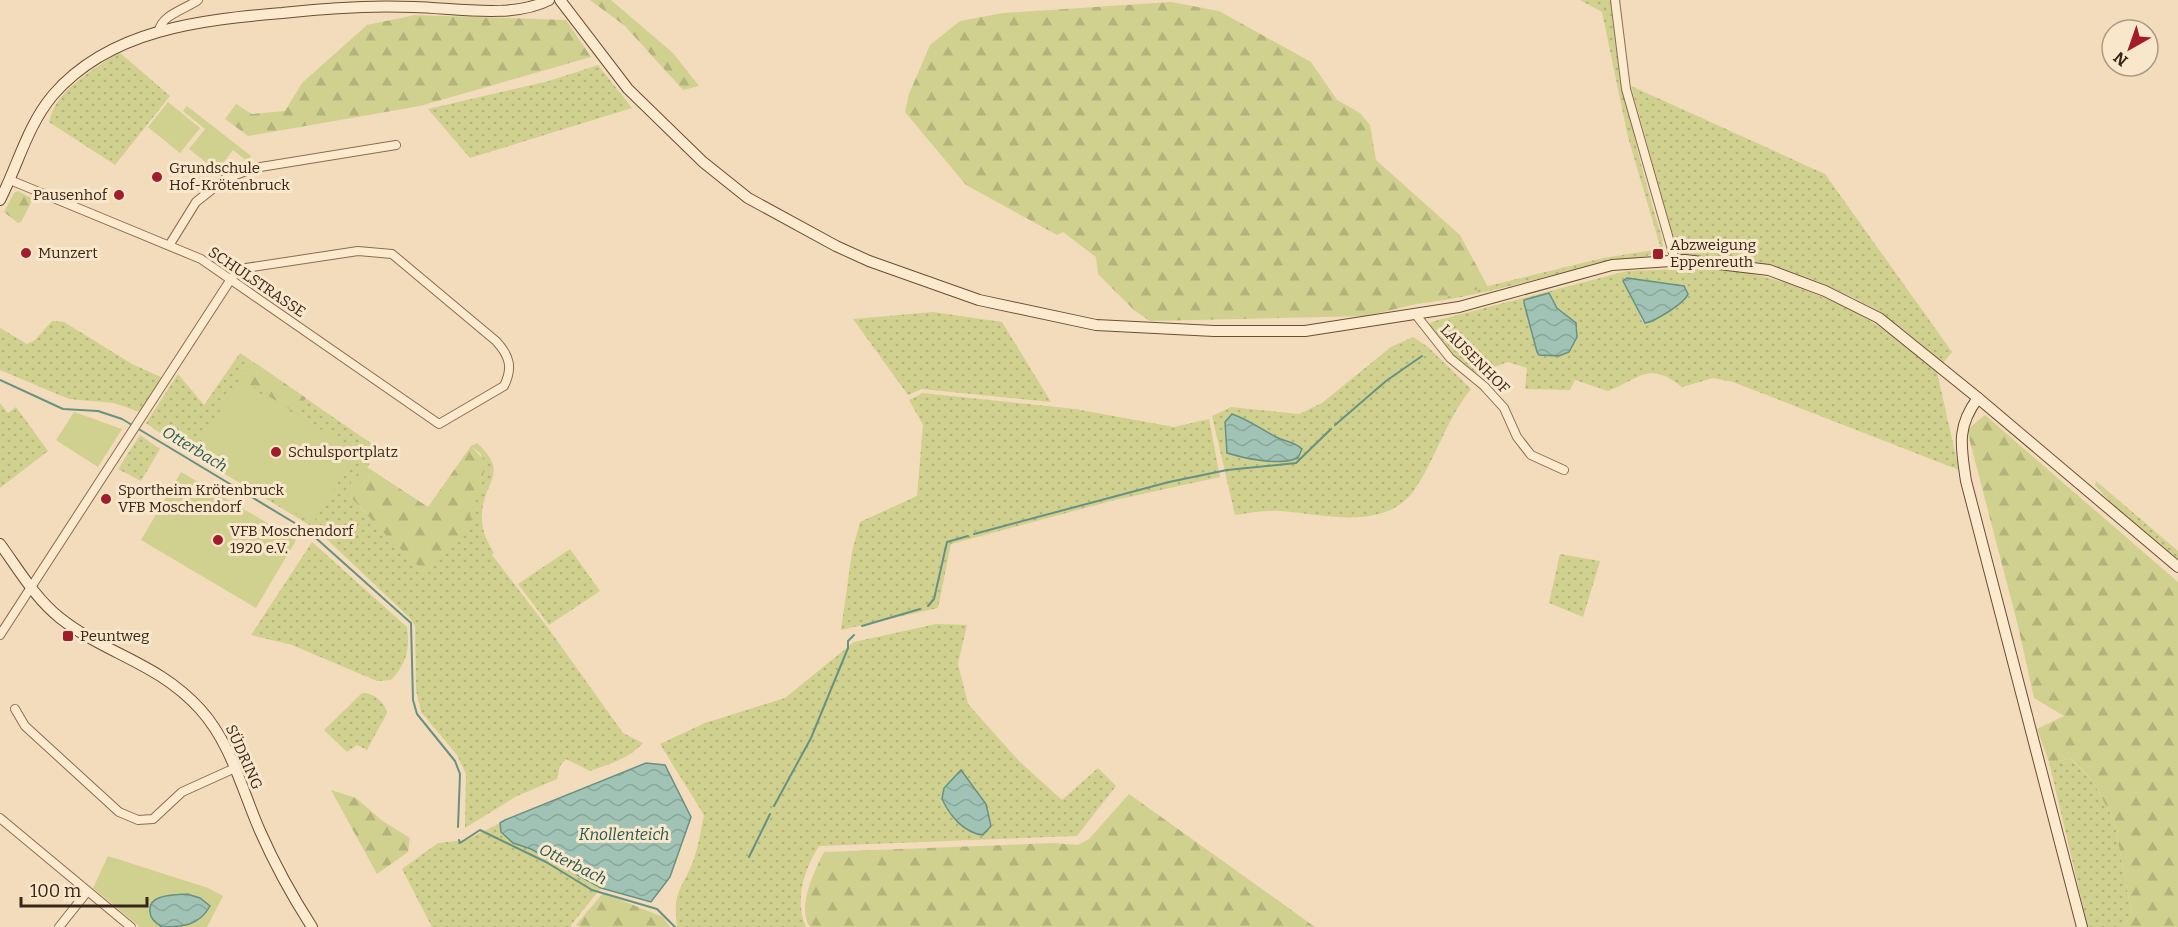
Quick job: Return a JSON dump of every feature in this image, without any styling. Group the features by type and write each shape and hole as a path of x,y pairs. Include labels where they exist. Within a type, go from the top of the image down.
{"main road":[{"path":"0,200 27,135 39,115 73,75 119,46 159,31 224,18 311,10 400,6 522,10 549,0"},
{"path":"560,0 628,89 702,162 759,204 869,261 979,300 1096,325 1214,331 1305,331 1416,315 1490,299 1612,266 1675,260 1769,270 1847,301 1879,318 1978,398 2178,567"},
{"path":"1978,398 1967,413 1962,430 1961,447 1966,481 2082,927"},
{"name":"SÜDRING","path":"0,544 42,602 74,628 158,672 176,685 203,712 217,731 235,768 260,831 287,889 312,927"}],"street":[{"path":"159,31 161,24 172,15 198,0"},
{"path":"1614,0 1626,89 1675,260"},
{"path":"170,244 196,202 225,179 254,168 396,144"},
{"name":"SCHULSTRASSE","path":"10,180 170,244 201,259 439,424 504,386 509,375 510,362 505,351 496,341 392,254 358,251 249,267 238,269 231,279"},
{"path":"0,635 32,589 231,279"},
{"name":"LAUSENHOF","path":"1416,315 1450,358 1484,386 1504,408 1517,437 1531,454 1564,470"},
{"path":"15,709 25,726 119,812 132,819 153,819 182,792 235,768"},
{"path":"0,818 131,927"},
{"path":"58,927 87,892"}],"green space":[{"path":"590,0 611,0 673,53 699,86 683,90 625,26"},
{"path":"1580,0 1611,0 1624,91 1663,248 1645,257 1585,267 1489,291 1415,304 1603,258 1654,250 1660,246 1628,137 1602,12"},
{"path":"1171,2 1219,11 1311,62 1337,100 1360,113 1370,125 1376,160 1460,235 1488,287 1366,316 1150,321 1134,310 1098,274 1096,257 1063,232 1057,235 966,185 905,112 909,94 930,45 960,21 1003,13"},
{"path":"415,15 566,20 591,57 420,106 248,136 225,119 236,104 252,114 285,111 302,83 367,25"},
{"path":"119,52 170,96 115,165 49,122 59,100 77,81"},
{"path":"598,65 632,108 470,158 428,109 549,81"},
{"path":"1631,86 1825,174 1952,352 1943,363 1878,311 1832,288 1759,266 1683,256 1677,250"},
{"path":"168,102 200,128 180,153 148,127"},
{"path":"187,106 251,156 247,161 233,150 217,171 189,149 205,129 183,111"},
{"path":"18,191 33,199 21,222 18,223 4,212 14,193"},
{"path":"1708,268 1745,272 1788,283 1847,307 1895,336 1937,372 1959,470 1733,382 1713,378 1682,387 1670,379 1652,373 1644,374 1608,391 1575,380 1570,390 1525,389 1527,368 1508,362 1474,374 1446,349 1429,327 1431,322 1627,271","holes":["1627,278 1684,286 1687,289 1669,311 1657,318 1642,321","1524,300 1552,300 1576,325 1578,329 1559,356 1539,355"]},
{"path":"933,312 1002,322 1051,402 922,389 908,395 853,319"},
{"path":"52,321 64,322 132,364 163,378 140,412 114,403 69,399 0,370 0,328 27,344 35,340"},
{"path":"1413,337 1428,347 1471,389 1454,414 1412,493 1399,505 1385,512 1368,516 1333,517 1275,511 1235,515 1212,416 1231,407 1299,414 1322,403 1391,347"},
{"path":"240,353 378,448 369,464 354,478 350,486 349,494 364,512 469,513 483,477 481,454 471,446 477,443 487,453 494,470 482,513 483,529 494,553 492,555 548,628 623,733 643,743 625,757 590,771 566,759 560,766 557,779 517,796 465,828 466,774 457,755 421,712 416,690 415,626 410,618 316,529 175,444 146,423 178,374 204,405"},
{"path":"257,364 306,398 301,406 291,410 241,379 241,371"},
{"name":"Schulsportplatz","path":"238,381 358,451 313,523 194,453"},
{"path":"923,393 1075,409 1174,427 1209,419 1220,477 1115,500 951,544 938,608 841,630 852,552 860,522 917,496 923,425 909,400"},
{"path":"0,403 8,413 16,407 48,451 0,488"},
{"path":"74,412 122,429 98,467 56,440"},
{"path":"1985,415 2178,582 2178,927 2123,927 2132,915 2114,820 2092,780 2072,759 2049,762 2037,729 2064,716 2034,698 2018,626 1967,430"},
{"path":"140,435 160,449 141,481 118,469"},
{"path":"471,446 485,461 483,477 470,513 471,521 466,530 427,574 382,531 348,494 350,485 356,475 367,467 428,507"},
{"name":"VFB Moschendorf 1920 e.V.","path":"181,472 296,540 256,608 141,540"},
{"path":"2096,481 2178,551 2178,559 2116,508 2095,485"},
{"path":"312,542 407,627 408,642 404,662 391,680 377,681 292,645 251,635"},
{"path":"570,549 600,591 549,625 518,584"},
{"path":"1560,554 1600,561 1583,617 1549,603"},
{"path":"936,624 967,625 958,664 968,704 1019,761 1062,800 1098,768 1116,786 1077,836 819,846 802,885 801,907 806,927 677,927 676,904 680,889 695,856 704,815 660,744 705,723 785,698 854,642"},
{"path":"362,693 378,698 387,713 367,750 357,745 347,752 324,730"},
{"path":"2071,759 2092,780 2114,820 2132,915 2123,927 2088,927 2049,762"},
{"path":"331,790 356,798 384,822 410,838 408,852 377,874"},
{"path":"1129,794 1315,927 810,927 806,919 808,889 824,852 1053,843 1078,845 1089,839"},
{"path":"500,823 501,832 513,843 531,849 601,888 571,925 572,927 432,927 402,869 438,843 466,840"},
{"path":"108,856 208,888 223,896 207,927 140,927 93,888"},
{"path":"603,893 663,917 670,927 580,927 576,925"}],"water":[{"path":"1627,278 1684,286 1688,294 1669,312 1645,323 1623,281"},
{"path":"1549,293 1557,308 1576,323 1577,337 1569,352 1559,356 1539,355 1537,352 1524,303 1524,300"},
{"path":"1232,414 1299,446 1302,449 1298,458 1273,462 1227,453 1225,422"},
{"name":"Knollenteich","path":"646,763 665,765 691,817 670,877 651,902 601,888 531,849 513,843 501,832 500,823 505,820"},
{"path":"961,770 986,804 991,826 983,835 976,834 958,823 942,799 944,788"},
{"path":"187,894 200,898 210,906 201,918 183,926 169,927 162,927 152,919 150,906 157,899 169,895"}],"waterway":[{"path":"1335,425 1386,381 1422,356"},
{"name":"Otterbach","path":"0,380 63,409 98,411 122,419 308,531 411,623 413,700 417,714 455,761 460,774 458,827"},
{"path":"974,534 1169,482 1227,470 1296,463 1331,429"},
{"path":"928,606 934,599 947,542 968,536"},
{"path":"862,626 920,609"},
{"path":"774,806 811,738 848,648 848,641 854,635"},
{"path":"749,857 770,814"},
{"name":"Otterbach","path":"459,840 460,843 480,830 546,862 592,890 657,909 675,927"}],"place":[{"name":"Grundschule Hof-Krötenbruck","path":"157,177"},
{"name":"Pausenhof","path":"119,195"},
{"name":"Munzert","path":"26,253"},
{"name":"Abzweigung Eppenreuth","path":"1658,254"},
{"name":"Schulsportplatz","path":"276,452"},
{"name":"Sportheim Krötenbruck VFB Moschendorf","path":"106,499"},
{"name":"VFB Moschendorf 1920 e.V.","path":"218,540"},
{"name":"Peuntweg","path":"68,636"}]}
